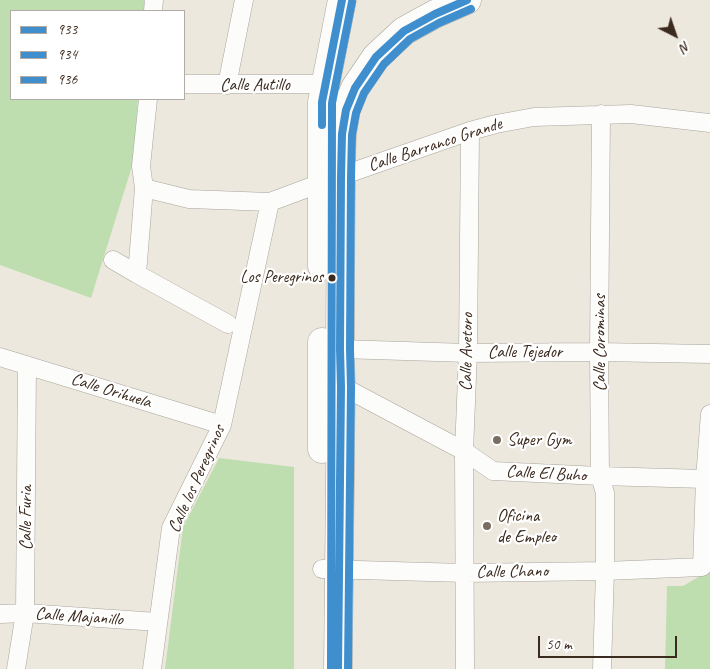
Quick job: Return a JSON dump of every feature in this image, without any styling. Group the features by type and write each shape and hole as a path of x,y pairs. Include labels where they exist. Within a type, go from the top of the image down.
{"main road":[{"path":"332,381 340,349 331,180 322,102 342,0"},
{"path":"321,669 330,570 332,381 331,180 346,110 355,88 376,58 404,31 435,14 467,0"},
{"path":"330,570 338,669"}],"street":[{"path":"227,85 244,0"},
{"name":"Calle Autillo","path":"185,84 326,84"},
{"path":"137,274 144,188 141,166 148,100"},
{"name":"Calle Corominas","path":"601,114 600,476 605,493 602,669"},
{"name":"Calle Barranco Grande","path":"270,202 470,131 534,117 631,114 710,123"},
{"name":"Calle Avetoro","path":"465,669 464,451 468,353 470,131"},
{"path":"144,188 189,199 270,202"},
{"name":"Calle los Peregrinos","path":"152,669 171,528 222,425 270,202"},
{"path":"113,260 228,324"},
{"name":"Calle Tejedor","path":"340,349 468,353 599,352 710,354"},
{"name":"Calle Orihuela","path":"0,357 222,425"},
{"name":"Calle Furia","path":"16,669 25,613 27,365"},
{"name":"Calle El Buho","path":"332,381 464,451 493,471 705,479"},
{"path":"705,479 710,414"},
{"name":"Calle Chano","path":"330,570 465,573 605,571 702,567 705,479"},
{"name":"Calle Majanillo","path":"0,614 25,613 158,622"}],"green space":[{"path":"0,0 144,0 144,10 10,10 10,100 138,100 133,163 91,298 0,265"},
{"path":"219,458 294,467 294,669 165,669 183,527"},
{"path":"710,567 710,669 665,669 667,586 683,586 707,572"}],"transit line":[{"name":"933","path":"322,125 322,102 342,0"},
{"name":"933","path":"338,669 341,177 342,134 346,110 355,88 376,57 404,31 435,14 467,0"},
{"name":"936","path":"331,669 332,103 352,2"},
{"name":"934","path":"348,669 351,177 352,135 356,113 364,93 384,64 410,39 439,23 471,9"}],"place":[{"name":"Los Peregrinos","path":"332,278"},
{"name":"Super Gym","path":"497,440"},
{"name":"Oficina de Empleo","path":"487,526"}]}
